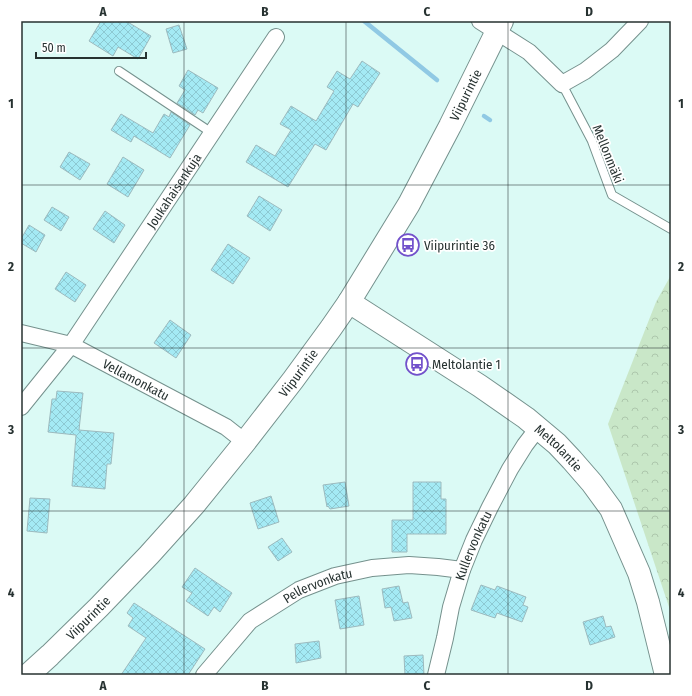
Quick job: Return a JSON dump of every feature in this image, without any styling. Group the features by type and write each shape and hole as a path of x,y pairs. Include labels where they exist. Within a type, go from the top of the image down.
{"main road":[{"name":"Viipurintie","path":"28,675 99,608 194,506 293,380 331,328 408,204 450,126 493,25"},
{"name":"Meltolantie","path":"348,302 480,386 526,418 557,444 592,483 610,509 639,573 648,602 666,675"}],"street":[{"path":"493,25 528,52 562,84 585,71 612,50 640,21"},
{"name":"Joukahaisenkuja","path":"21,407 71,345 276,37"},
{"name":"Vellamonkatu","path":"21,332 71,345 226,427 245,442"},
{"name":"Kullervonkatu","path":"436,675 451,607 462,570 474,540 510,469 538,428"},
{"name":"Pellervonkatu","path":"204,675 250,621 299,590 335,576 372,568 409,565 462,570"}],"lane":[{"path":"119,71 212,133"},
{"name":"Mellonmäki","path":"562,84 592,141 612,195 671,229"}],"green space":[{"path":"671,275 671,613 608,424 656,302"}],"building":[{"path":"101,21 126,21 151,36 138,59 118,47 113,56 89,41"},
{"path":"179,25 187,49 173,53 166,29"},
{"path":"362,61 380,73 358,107 353,104 326,150 315,144 288,187 246,162 256,145 275,156 291,130 280,124 291,106 316,121 334,91 327,87 337,71 350,79"},
{"path":"188,70 218,88 203,113 198,110 195,115 177,103 185,90 179,86"},
{"path":"171,112 190,125 170,158 134,136 131,142 111,130 121,114 153,133 164,114 169,117"},
{"path":"69,152 90,164 80,180 60,167"},
{"path":"123,157 144,170 128,197 107,184"},
{"path":"259,196 282,210 270,231 247,216"},
{"path":"52,207 69,217 61,231 44,220"},
{"path":"105,211 125,225 114,243 93,229"},
{"path":"29,225 45,235 36,252 21,243 21,239"},
{"path":"228,244 250,258 233,284 211,270"},
{"path":"66,272 86,285 75,302 55,289"},
{"path":"170,320 191,335 176,358 154,343"},
{"path":"57,391 83,393 79,430 114,433 111,464 107,464 105,489 72,486 76,435 48,432 52,399 56,399"},
{"path":"345,482 349,506 330,509 328,506 327,507 323,485"},
{"path":"413,482 441,482 441,499 446,499 446,534 407,534 407,552 392,552 392,520 413,520"},
{"path":"271,496 279,522 258,529 250,503"},
{"path":"30,498 50,499 47,533 27,531"},
{"path":"282,538 292,552 278,561 268,547"},
{"path":"195,568 232,593 220,612 214,607 208,616 186,601 192,593 182,587"},
{"path":"481,585 495,590 497,586 526,597 523,605 528,607 522,622 497,613 495,618 471,610"},
{"path":"399,586 403,603 408,602 412,618 394,621 391,607 385,608 382,589"},
{"path":"359,596 364,625 340,629 335,600"},
{"path":"134,603 205,649 188,675 121,675 146,638 128,626 133,618 127,613"},
{"path":"603,616 606,627 611,626 615,637 590,645 583,622"},
{"path":"319,641 321,658 296,663 295,644"},
{"path":"423,655 424,675 405,675 404,656"}],"waterway":[{"path":"364,21 437,80"},
{"path":"484,116 490,120"}],"place":[{"name":"Viipurintie 36","path":"408,245"},
{"name":"Meltolantie 1","path":"417,364"}]}
